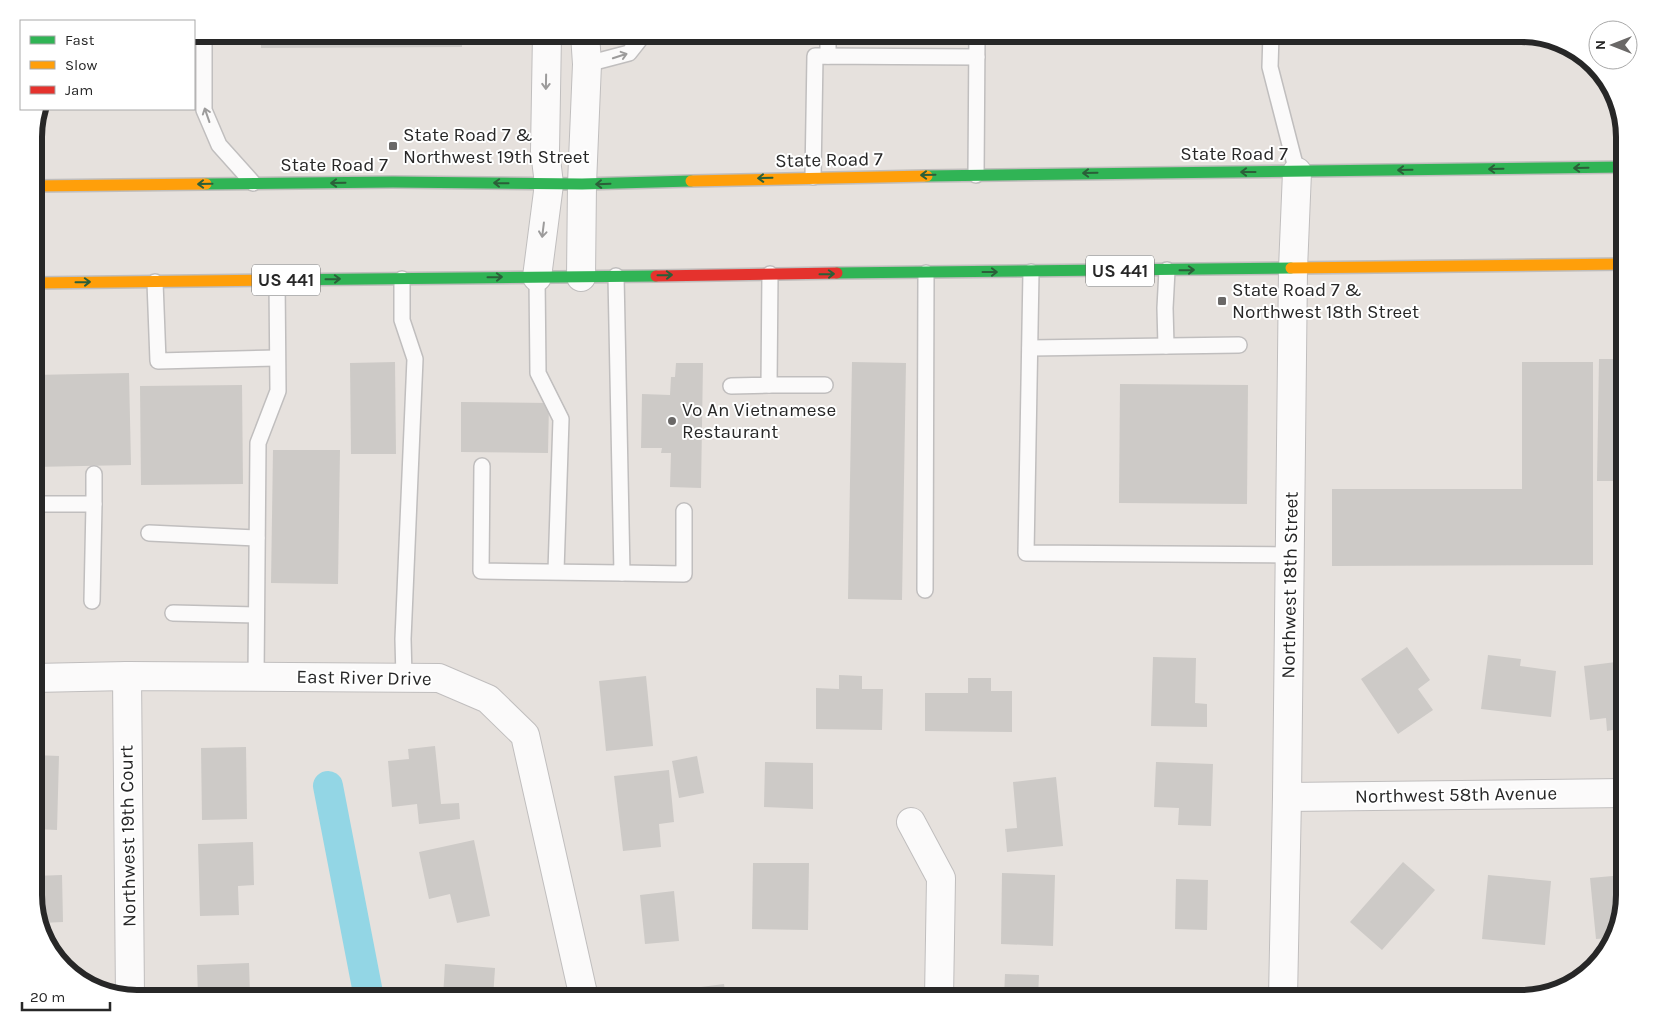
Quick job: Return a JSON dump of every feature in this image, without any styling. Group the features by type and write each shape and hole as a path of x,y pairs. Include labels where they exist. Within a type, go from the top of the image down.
{"main road":[{"name":"State Road 7","path":"43,186 393,182 582,184 813,177 1615,167"},
{"name":"US 441","path":"43,283 1615,264"}],"street":[{"path":"537,277 549,184 546,151 547,43"},
{"path":"581,277 586,43"},
{"name":"Northwest 18th Street","path":"1283,990 1288,797 1293,269 1297,172"},
{"name":"East River Drive","path":"43,678 127,676 439,678 488,699 525,735 582,990"},
{"name":"Northwest 19th Court","path":"127,676 130,989"},
{"name":"Northwest 58th Avenue","path":"1288,797 1616,793"},
{"path":"911,822 941,878 939,990"}],"lane":[{"path":"828,42 828,56"},
{"path":"976,175 977,42"},
{"path":"1271,42 1270,67 1297,172"},
{"path":"202,43 199,61 204,110 219,145 253,183"},
{"path":"587,64 629,53 637,43"},
{"path":"813,177 815,56 977,57"},
{"path":"1166,346 1167,270"},
{"path":"925,590 926,272"},
{"path":"1031,272 1026,553 1290,555"},
{"path":"769,385 770,274"},
{"path":"616,276 622,573"},
{"path":"537,277 538,373 560,419 556,571"},
{"path":"402,279 402,320 415,359 404,678"},
{"path":"256,677 258,442 278,390 276,280"},
{"path":"155,282 158,361 278,358"},
{"path":"1030,348 1238,345"},
{"path":"731,386 825,385"},
{"path":"482,466 480,571 684,574 684,511"},
{"path":"92,601 94,474"},
{"path":"43,504 94,504"},
{"path":"149,533 257,538"},
{"path":"173,612 256,615"}],"building":[{"path":"261,43 462,43 462,47 261,48"},
{"path":"667,43 729,43 729,44 667,45"},
{"path":"1599,359 1615,359 1615,481 1597,481"},
{"path":"395,362 396,454 351,454 350,363"},
{"path":"852,362 906,363 902,600 848,599"},
{"path":"1522,362 1593,362 1593,565 1332,566 1332,489 1522,489"},
{"name":"Vo An Vietnamese Restaurant","path":"676,363 703,363 701,488 670,487 671,453 661,453 662,448 641,448 642,394 670,395 671,377 675,377"},
{"path":"129,373 131,465 43,467 43,375"},
{"path":"1120,384 1248,385 1247,504 1119,503"},
{"path":"242,385 243,484 141,485 140,386"},
{"path":"461,402 549,403 548,453 461,452"},
{"path":"273,450 340,450 338,584 271,583"},
{"path":"1407,647 1430,680 1418,689 1433,710 1398,734 1361,679"},
{"path":"1488,655 1521,659 1520,666 1556,671 1551,717 1481,709"},
{"path":"1153,657 1196,658 1195,703 1207,704 1207,727 1151,726"},
{"path":"1616,662 1616,729 1607,731 1606,718 1590,720 1584,666"},
{"path":"839,675 862,676 862,689 883,689 882,730 816,729 816,688 839,689"},
{"path":"646,676 653,746 606,751 599,681"},
{"path":"968,678 991,678 991,691 1012,691 1012,732 925,731 925,693 968,693"},
{"path":"435,746 441,804 459,803 460,819 419,824 417,804 392,807 388,761 409,759 408,749"},
{"path":"246,747 247,819 202,820 201,748"},
{"path":"43,755 59,756 57,830 43,829"},
{"path":"697,756 704,793 679,798 672,761"},
{"path":"765,762 813,763 813,809 764,807"},
{"path":"1156,762 1213,764 1211,826 1178,825 1179,808 1154,807"},
{"path":"669,770 674,822 659,824 661,847 623,851 614,776"},
{"path":"1056,777 1063,846 1007,852 1005,829 1017,828 1013,782"},
{"path":"474,840 490,916 457,923 450,894 429,899 419,852"},
{"path":"253,842 254,885 238,886 239,915 200,916 198,844"},
{"path":"1403,862 1435,890 1382,950 1350,922"},
{"path":"753,863 809,863 808,930 752,929"},
{"path":"1002,873 1055,875 1053,946 1001,944"},
{"path":"62,875 63,922 47,923 44,913 43,876"},
{"path":"1488,875 1551,881 1545,945 1482,939"},
{"path":"1616,876 1615,907 1605,938 1596,939 1590,878"},
{"path":"1176,879 1208,880 1207,930 1175,929"},
{"path":"674,891 679,941 645,944 640,895"},
{"path":"249,963 250,990 198,990 197,965"},
{"path":"445,964 495,968 494,990 443,990"},
{"path":"1005,974 1039,975 1038,990 1004,990"},
{"path":"724,984 725,990 678,990"},
{"path":"881,987 881,990 861,990 861,988"}],"waterway":[{"path":"328,786 367,990"}],"traffic: fast":[{"path":"927,176 1615,167"},
{"path":"206,184 393,182 582,184 691,181"},
{"path":"837,273 1291,268"},
{"path":"269,280 656,276"}],"traffic: slow":[{"path":"691,181 927,176"},
{"path":"43,186 206,184"},
{"path":"1291,268 1615,264"},
{"path":"43,283 269,280"}],"traffic: jam":[{"path":"656,276 837,273"}],"place":[{"name":"State Road 7 & Northwest 19th Street","path":"393,146"},
{"name":"State Road 7 & Northwest 18th Street","path":"1222,301"},
{"name":"Vo An Vietnamese Restaurant","path":"672,421"}]}
